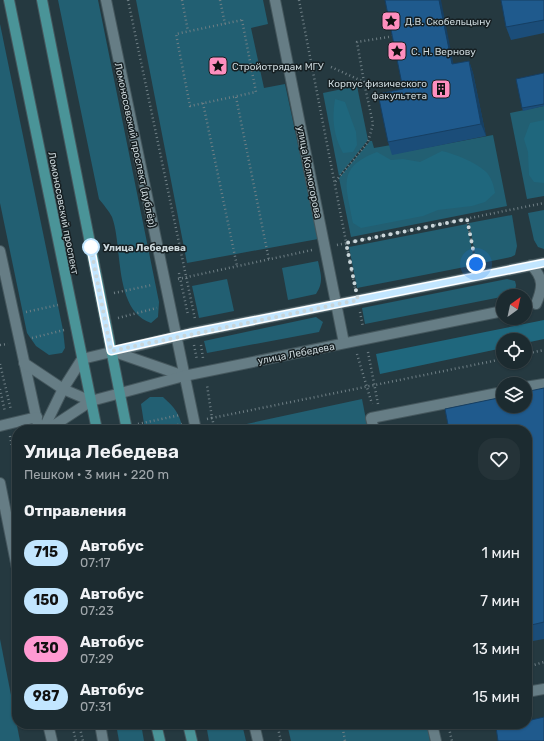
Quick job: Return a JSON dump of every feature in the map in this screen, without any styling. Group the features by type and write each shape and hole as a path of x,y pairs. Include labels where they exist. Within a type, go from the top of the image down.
{"main road":[{"name":"Ломоносовский проспект","path":"9,0 96,425"},
{"name":"Ломоносовский проспект","path":"42,0 126,425"},
{"path":"157,729 160,741"},
{"path":"189,729 192,741"}],"street":[{"name":"Ломоносовский проспект (дублёр)","path":"106,0 195,425"},
{"name":"улица Колмогорова","path":"275,0 344,343"},
{"path":"0,250 38,425"},
{"path":"45,425 63,389 82,359 176,336 544,263"},
{"path":"531,265 538,272 542,284 540,303"},
{"name":"улица Лебедева","path":"55,425 91,401 184,376 496,311"},
{"path":"111,351 184,376"},
{"path":"24,363 63,389 91,401"},
{"path":"532,387 544,384"},
{"path":"375,425 376,417 496,393"},
{"path":"0,426 37,417"},
{"path":"0,483 12,543"},
{"path":"532,691 544,689"},
{"path":"49,729 52,741"},
{"path":"101,729 103,741"},
{"path":"255,729 258,741"},
{"path":"433,729 436,741"}],"path":[{"path":"128,0 198,332 214,425"},
{"path":"182,0 188,31"},
{"path":"220,0 225,24"},
{"path":"298,0 374,385 376,417"},
{"path":"242,20 256,92 190,106 176,34 188,31 242,20"},
{"path":"334,183 368,142 373,124 357,42 395,36"},
{"path":"331,67 364,82"},
{"path":"236,96 269,260"},
{"path":"203,103 237,266"},
{"path":"346,243 544,203"},
{"path":"467,219 476,264"},
{"path":"532,353 544,350"},
{"path":"212,418 496,360"},
{"path":"0,364 14,425"},
{"path":"139,425 192,412"},
{"path":"532,666 544,662"},
{"path":"73,729 76,741"},
{"path":"80,729 82,741"},
{"path":"278,729 281,741"},
{"path":"343,729 345,741"},
{"path":"449,729 452,741"}],"shaded area":[{"path":"58,0 98,0 159,302 158,317 151,323 139,316 130,305 125,291 121,276 112,217 99,199"},
{"path":"136,0 263,0 268,24 251,28 264,88 285,84 318,239 187,263"},
{"path":"0,24 63,330 65,348 62,353 49,355 36,346 27,333 0,203"},
{"path":"357,86 368,140 339,176 323,93"},
{"path":"335,99 345,102 356,132 357,145 353,152 343,153 337,140 334,127"},
{"path":"544,106 544,196 527,199 510,113"},
{"path":"544,120 544,183 534,182 529,175 528,152 524,139 530,123"},
{"path":"493,135 507,206 351,237 339,178 370,141 372,141 374,148 391,145 393,154"},
{"path":"442,151 476,164 491,178 495,193 485,202 472,206 438,210 423,216 361,228 353,223 348,199 347,180 349,172 355,165 364,158 377,152 391,160 403,159 420,162"},
{"path":"544,210 544,249 538,247 534,240 528,213"},
{"path":"512,215 517,246 515,255 477,264 469,223"},
{"path":"467,224 475,265 357,288 349,247"},
{"path":"318,261 321,282 319,290 316,294 288,300 282,268"},
{"path":"227,279 234,311 199,318 192,286"},
{"path":"507,279 515,281 516,285 515,289 496,289 496,298 365,324 362,308"},
{"path":"316,317 323,322 319,332 207,353 204,341"},
{"path":"544,320 544,339 532,342 532,333 496,333 496,349 380,374 376,354 519,325 532,325 532,322"},
{"path":"150,397 163,397 174,408 182,425 144,425 141,404"},
{"path":"362,399 367,425 242,425"},
{"path":"0,639 12,700 12,729 18,729 20,741 0,741"},
{"path":"117,729 142,729 144,741 119,741"},
{"path":"207,729 243,729 246,741 209,741"},
{"path":"288,729 428,729 430,741 291,741"}],"building":[{"name":"Корпус физического факультета","path":"385,0 439,0 452,64 469,61 481,124 388,142 378,94 403,89"},
{"path":"501,0 544,0 544,20 506,27"},
{"path":"544,73 544,104 522,108 516,79"},
{"path":"544,388 544,622 532,625 532,425 448,425 445,409 496,398 496,413 532,413 532,391"},
{"path":"544,717 544,741 498,741 496,729 532,729 532,720"}],"bus line":[{"name":"715","path":"90,244 111,351 191,333 544,263"}],"place":[{"name":"Д.В. Скобельцыну","path":"391,21"},
{"name":"С. Н. Вернову","path":"397,51"},
{"name":"Стройотрядам МГУ","path":"218,66"},
{"name":"Корпус физического факультета","path":"441,89"},
{"name":"Улица Лебедева","path":"91,247"}],"route":[{"path":"91,247 90,244 111,351 191,333 358,300 346,243 467,219 476,264"}]}
